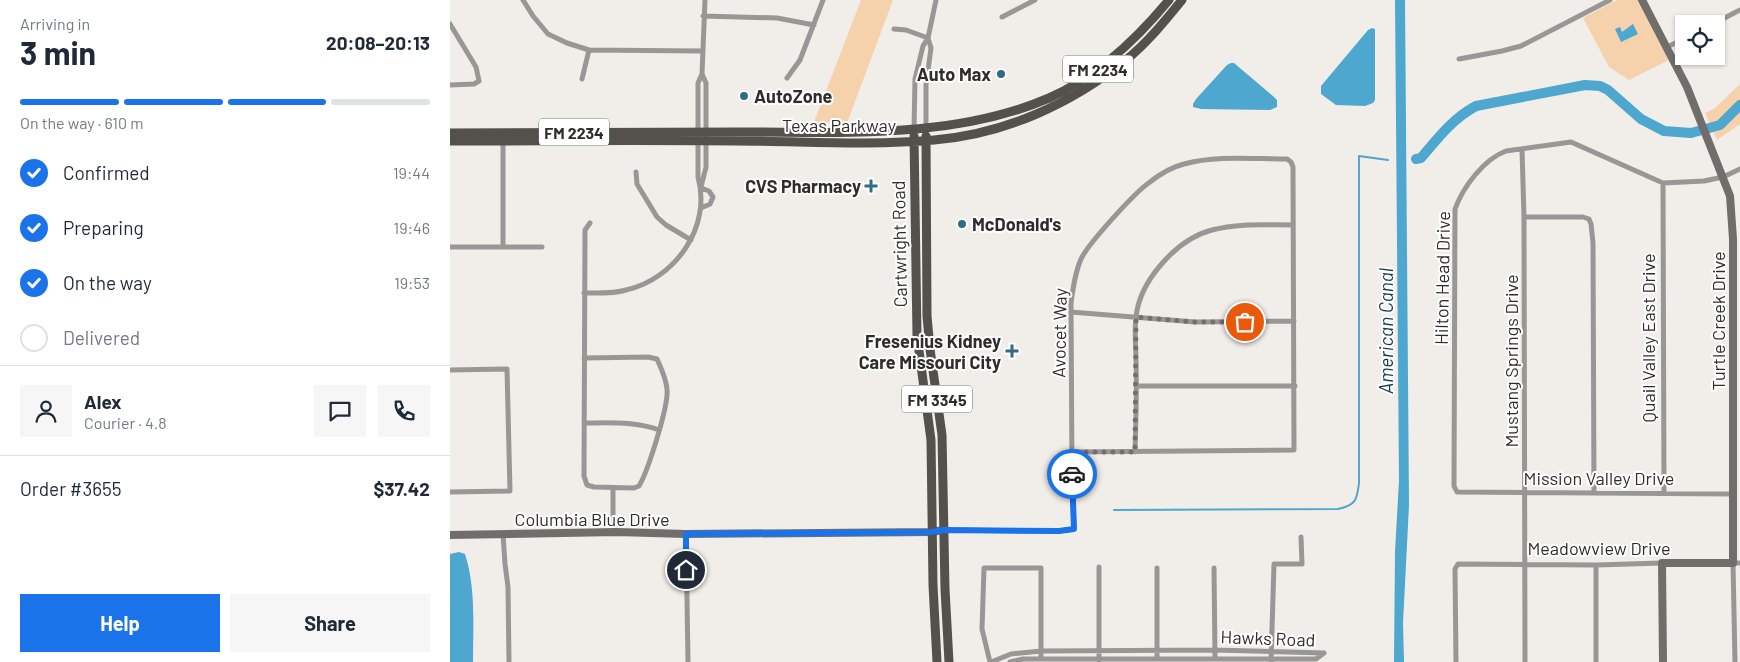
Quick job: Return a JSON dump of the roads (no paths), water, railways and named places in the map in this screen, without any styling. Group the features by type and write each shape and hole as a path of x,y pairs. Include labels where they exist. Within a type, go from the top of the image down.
{"main road":[{"name":"Texas Parkway","path":"450,141 701,137 914,129 954,125 1028,106 1051,97 1091,74 1136,37 1170,0"},
{"name":"Texas Parkway","path":"450,133 701,137 842,142 926,141 966,136 995,129 1036,115 1086,88 1127,59 1182,0"},
{"name":"Cartwright Road","path":"926,128 927,316 931,365 939,409 943,458 943,530 949,662"},
{"name":"Cartwright Road","path":"914,129 916,318 919,355 931,440 937,662"},
{"path":"916,250 927,250"},
{"path":"916,318 927,316"},
{"path":"928,411 939,409"}],"street":[{"path":"523,0 548,34 589,50 702,51"},
{"path":"584,293 608,293 626,290 655,279 674,264 691,240 697,226 701,208 701,188 705,178 698,84 702,74 705,0"},
{"path":"787,78 800,60 823,0"},
{"name":"Cartwright Road","path":"914,129 914,79 923,46 928,38 936,0"},
{"path":"1002,16 1035,0"},
{"path":"1459,59 1521,46 1610,0"},
{"name":"Turtle Creek Drive","path":"1642,0 1687,87 1730,196 1737,284 1735,662"},
{"path":"1725,18 1740,10"},
{"path":"703,16 778,18 814,25"},
{"path":"450,24 476,67 480,81 474,84 450,84"},
{"path":"894,29 906,30 928,38"},
{"name":"Cartwright Road","path":"926,128 926,85 931,48 928,38"},
{"path":"1667,48 1675,44"},
{"path":"582,79 589,50"},
{"path":"503,141 503,246"},
{"name":"Hilton Head Drive","path":"1457,492 1454,486 1455,209 1460,195 1489,160 1496,154 1506,151 1571,142 1663,183 1704,181 1723,177 1740,169"},
{"name":"Mustang Springs Drive","path":"1522,149 1524,217 1525,662"},
{"name":"Avocet Way","path":"943,530 1059,531 1074,529 1071,312 1074,278 1082,257 1092,243 1140,190 1166,172 1182,164 1201,161 1287,159 1293,167 1292,225"},
{"path":"636,172 637,184 657,217 666,225 691,240"},
{"name":"Quail Valley East Drive","path":"1663,183 1664,493"},
{"path":"701,188 709,191 713,197 710,204 701,208"},
{"path":"1524,217 1583,217 1589,219 1591,224 1593,243 1594,493"},
{"path":"584,358 648,357 657,360 666,380 668,390 664,417 639,486 634,488 594,487 587,485 584,476 584,358 584,293 585,230 590,223"},
{"path":"1072,452 1135,452 1294,450 1295,386 1292,225 1224,227 1209,230 1193,237 1170,254 1161,264 1143,293 1136,317 1135,452"},
{"path":"450,247 542,247"},
{"path":"1071,312 1195,322 1294,321"},
{"path":"450,370 507,369 510,491 450,492"},
{"path":"1136,386 1295,386"},
{"path":"584,423 631,423 659,430"},
{"path":"613,488 613,532"},
{"name":"Mission Valley Drive","path":"1457,492 1737,494"},
{"name":"Columbia Blue Drive","path":"450,535 613,532 686,534 932,532 943,530"},
{"path":"503,534 508,587 509,662"},
{"path":"686,534 688,662"},
{"path":"1271,661 1274,564 1302,564 1301,537"},
{"path":"1662,563 1663,662"},
{"name":"Meadowview Drive","path":"1456,662 1455,569 1458,564 1737,563"},
{"path":"1596,565 1596,662"},
{"path":"1099,567 1099,660"},
{"path":"991,662 982,629 984,568 1041,568 1041,659"},
{"path":"1157,568 1157,660"},
{"path":"1214,568 1214,660"},
{"name":"Hawks Road","path":"991,662 1011,654 1042,651 1214,650 1324,653 1316,659 1271,661 1023,659 1010,662"}],"water":[{"name":"American Canal","path":"1395,0 1405,0 1409,505 1403,623 1404,662 1394,662 1395,552 1399,480"},
{"path":"1633,24 1638,34 1621,42 1615,29 1620,27 1622,32"},
{"path":"1375,29 1375,100 1373,103 1365,106 1336,105 1321,94 1321,86 1368,30"},
{"path":"1231,63 1234,63 1274,97 1277,100 1277,107 1270,110 1201,109 1193,107 1196,99"},
{"path":"459,552 465,554 471,580 473,662 450,662 450,554"}],"waterway":[{"path":"1416,159 1421,158 1453,123 1476,106 1585,85 1600,86 1608,90 1641,119 1664,131 1691,133 1720,125 1740,105"},
{"path":"1114,510 1338,509 1349,506 1354,501 1359,483 1359,156 1388,160"}],"place":[{"name":"Auto Max","path":"1001,74"},
{"name":"AutoZone","path":"744,96"},
{"name":"CVS Pharmacy","path":"871,186"},
{"name":"McDonald's","path":"962,224"},
{"name":"Fresenius Kidney Care Missouri City","path":"1012,351"}]}
